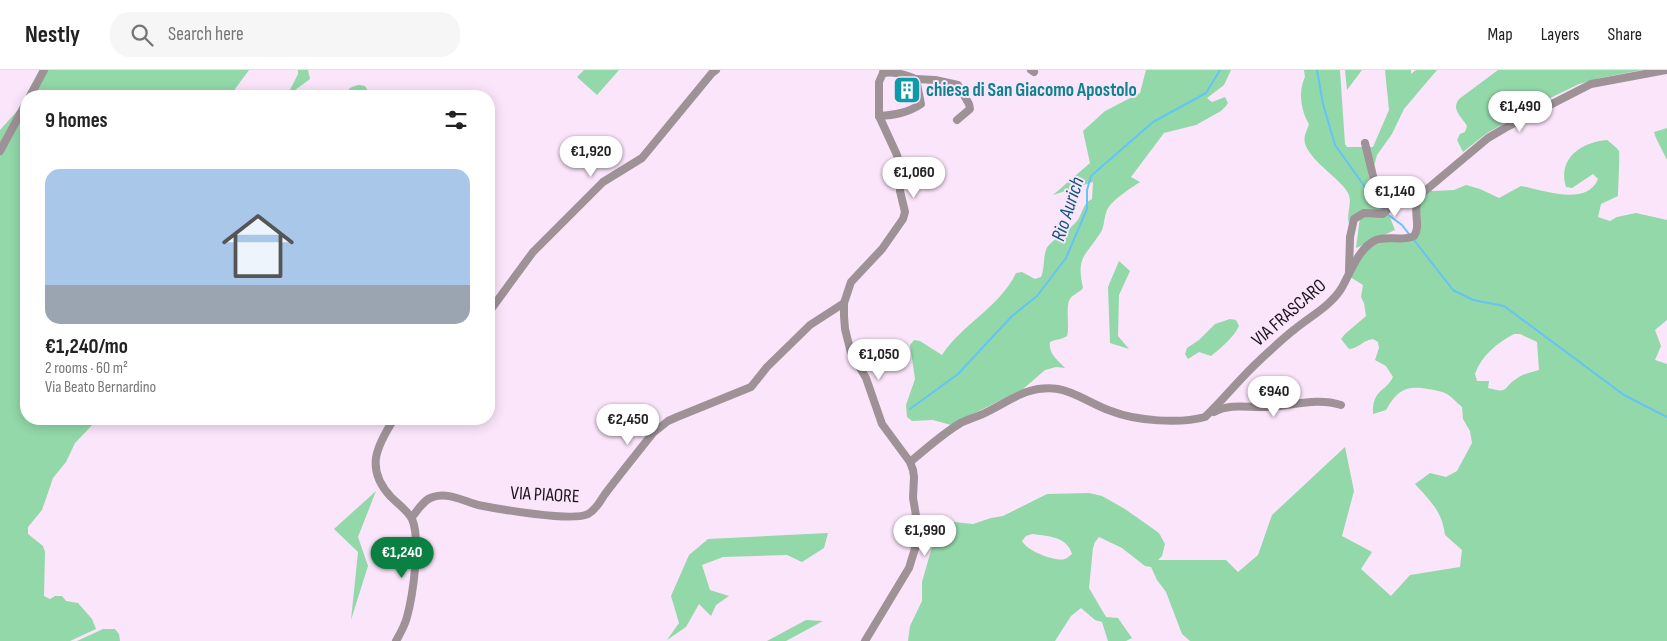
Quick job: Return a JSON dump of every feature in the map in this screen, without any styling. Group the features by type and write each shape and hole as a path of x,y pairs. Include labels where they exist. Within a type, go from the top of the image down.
{"street":[{"path":"33,90 44,70"},
{"path":"495,304 533,252 603,182 642,158 716,70"},
{"name":"VIA FRASCARO","path":"1205,416 1260,359 1294,329 1332,300 1363,252 1377,240 1387,238 1409,239 1414,236 1418,227 1415,212 1416,202 1420,195 1488,138 1591,84 1666,70"},
{"path":"865,641 904,578 913,558 918,539 913,498 914,477 910,462 882,424 866,378 851,353 845,329 844,303 851,282 882,249 903,219 905,212 900,191 901,170 897,155 879,116 879,82 882,71 901,74 916,80 935,80 958,86 962,90 970,108 957,120"},
{"path":"879,116 895,115 921,104 916,80"},
{"path":"0,152 20,114"},
{"path":"1349,273 1350,237 1354,219 1364,213 1384,214 1387,210 1374,176 1365,143"},
{"name":"VIA PIAORE","path":"412,517 426,500 439,496 447,496 494,508 553,516 582,516 590,513 596,508 653,433 661,426 677,416 750,387 767,367 810,325 844,303"},
{"path":"910,462 961,423 1031,389 1060,389 1111,412 1155,420 1196,419 1233,405 1268,407 1321,401 1341,405"},
{"path":"390,425 376,451 375,468 380,483 412,517 417,539 407,619 396,641"}],"green space":[{"path":"45,70 249,70 234,90 33,90"},
{"path":"298,70 308,70 310,79 295,90 290,90"},
{"path":"584,70 619,70 597,95 577,77"},
{"path":"1146,70 1231,70 1224,85 1207,98 1212,102 1225,97 1228,103 1221,111 1196,125 1164,133 1131,177 1140,182 1111,204 1105,215 1102,230 1086,252 1081,263 1083,288 1071,297 1069,302 1067,336 1050,342 1052,353 1065,368 1056,367 1045,370 1023,389 951,425 933,420 912,421 907,417 906,405 915,379 910,345 914,340 920,341 942,355 960,334 991,306 1009,285 1016,273 1022,272 1035,279 1041,277 1045,253 1048,247 1074,224 1086,203 1092,199 1093,182 1053,195 1090,163 1083,131 1105,111 1140,93"},
{"path":"1304,70 1340,70 1345,144 1347,147 1373,147 1389,110 1385,70 1411,70 1411,74 1416,70 1437,70 1404,109 1392,134 1377,155 1371,177 1368,174 1374,193 1387,210 1395,230 1356,248 1360,217 1352,219 1349,224 1350,200 1348,193 1314,158 1305,143 1305,135 1309,124 1301,101 1305,77"},
{"path":"1345,70 1362,70 1347,90"},
{"path":"1498,70 1642,70 1579,84 1487,133 1463,152 1457,140 1460,134 1465,132 1467,126 1456,110 1457,103 1459,99"},
{"path":"354,86 365,86 367,90 348,90"},
{"path":"20,108 20,425 92,425 75,443 66,462 53,478 42,510 28,527 28,534 43,546 45,552 44,596 50,599 55,596 62,596 66,601 78,603 92,619 96,629 70,641 0,641 0,130"},
{"path":"1667,128 1667,160 1654,132"},
{"path":"1607,140 1610,142 1619,151 1619,158 1618,196 1601,204 1598,217 1610,221 1617,217 1636,213 1667,220 1667,320 1655,330 1661,346 1655,360 1667,364 1667,641 1190,641 1182,634 1166,592 1157,580 1151,567 1145,566 1122,548 1099,537 1093,548 1089,588 1106,617 1118,618 1132,638 1126,641 1108,641 1102,622 1095,620 1081,608 1071,616 1055,641 908,641 910,626 922,601 922,582 932,547 932,532 936,528 954,522 973,524 1003,516 1047,494 1089,493 1102,496 1125,509 1159,533 1165,544 1162,556 1158,560 1226,560 1238,572 1258,555 1272,515 1345,447 1354,491 1342,536 1372,552 1361,569 1391,596 1410,575 1460,567 1462,550 1445,535 1438,513 1415,484 1430,473 1446,477 1457,471 1472,443 1470,431 1463,419 1462,407 1445,393 1413,388 1398,394 1386,410 1373,414 1373,406 1377,395 1393,377 1386,366 1375,360 1379,348 1378,342 1373,339 1349,349 1341,339 1366,316 1361,297 1363,285 1347,275 1363,251 1381,242 1411,240 1417,209 1427,189 1433,191 1454,190 1466,185 1499,198 1521,186 1552,193 1574,195 1592,188 1598,179 1593,174 1572,188 1566,187 1565,168 1568,160 1574,153 1598,141","holes":["1514,334 1520,334 1537,342 1539,370 1518,377 1503,390 1488,388 1489,381 1477,381 1475,374 1478,367 1490,351","1032,534 1050,536 1061,540 1072,554 1066,559 1055,559 1035,552 1022,541 1026,536"]},
{"path":"1119,261 1130,271 1119,295 1118,336 1129,349 1110,343 1108,287"},
{"path":"1230,319 1236,320 1239,326 1223,346 1211,356 1199,352 1188,359 1185,354 1187,348 1199,340 1215,324"},
{"path":"376,491 358,537 368,566 351,620 358,552 334,529"},
{"path":"828,533 824,548 802,562 787,555 723,557 702,565 710,590 729,596 716,605 711,616 699,604 686,627 667,640 679,623 671,596 689,555 708,539"},
{"path":"806,620 823,621 786,641 767,641"},
{"path":"103,629 115,629 119,634 120,641 77,641"}],"waterway":[{"name":"Rio Aurich","path":"910,409 958,374 1012,316 1037,296 1066,258 1087,209 1087,190 1091,176 1153,122 1206,93 1220,70"},
{"path":"1317,70 1323,104 1335,145 1383,212"},
{"path":"1387,214 1402,225 1409,234"},
{"path":"1414,240 1453,290 1473,300 1504,306 1624,395 1667,417"}],"place":[{"name":"chiesa di San Giacomo Apostolo","path":"907,90"}]}
